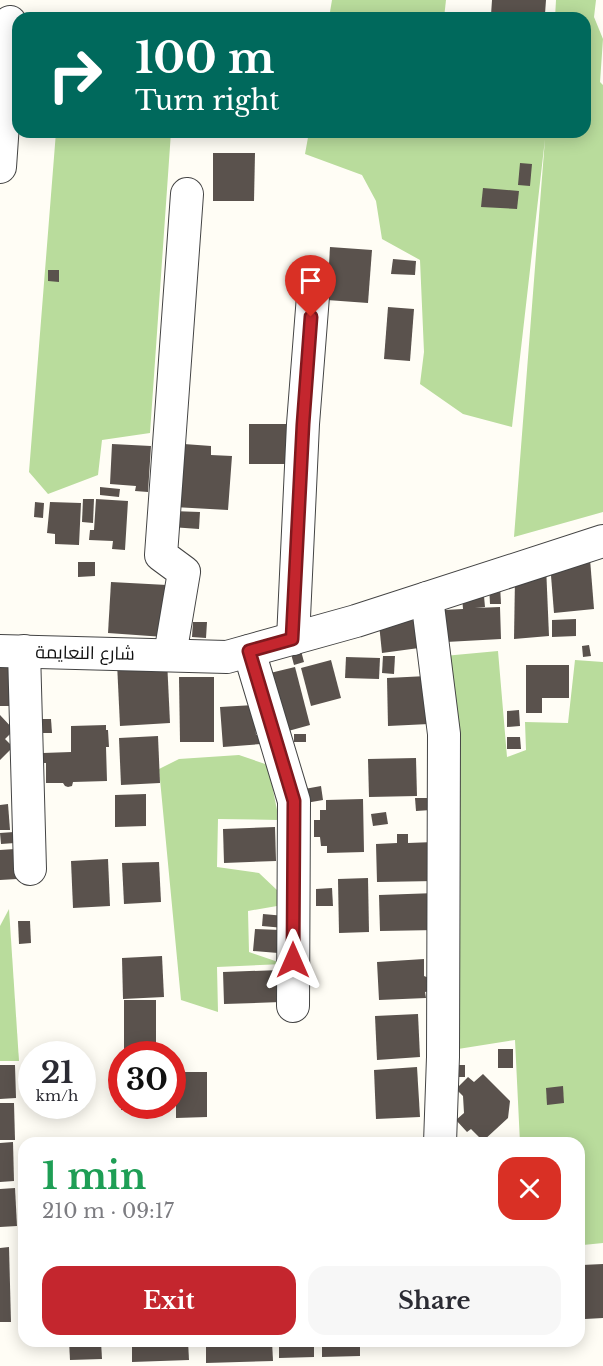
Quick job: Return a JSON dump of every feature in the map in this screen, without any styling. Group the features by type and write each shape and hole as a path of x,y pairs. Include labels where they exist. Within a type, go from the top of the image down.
{"street":[{"path":"0,167 10,22"},
{"path":"170,655 184,572 161,555 187,194"},
{"path":"292,639 303,424 313,296"},
{"name":"شارع النعايمة","path":"12,651 227,657 356,621 603,541"},
{"path":"427,598 444,734 444,1045 440,1137"},
{"path":"12,651 30,868"},
{"path":"249,651 294,801 293,1006"}],"green space":[{"path":"332,0 446,0 445,12 330,12"},
{"path":"556,0 596,0 594,17 603,39 600,82 603,85 603,512 514,537 545,139 512,427 463,414 420,384 424,352 420,260 382,239 376,201 362,175 305,154 308,138 591,138 591,12 555,12"},
{"path":"56,138 171,138 150,433 102,440 98,475 48,494 29,472"},
{"path":"498,651 507,757 526,750 525,722 568,723 575,660 603,662 603,1243 585,1245 585,1137 520,1137 515,1040 458,1049 444,656"},
{"path":"239,755 268,765 279,820 218,819 217,867 259,873 278,891 277,906 248,911 249,952 284,964 217,967 218,1012 181,1000 159,769 179,759"},
{"path":"9,909 18,1061 0,1061 0,926"}],"building":[{"path":"492,0 546,0 545,12 491,12"},
{"path":"213,153 255,153 254,201 213,201"},
{"path":"520,163 532,164 530,186 518,185"},
{"path":"483,188 519,191 517,209 481,207"},
{"path":"330,247 372,250 368,303 327,300"},
{"path":"393,259 416,261 415,275 391,274"},
{"path":"48,270 59,270 59,282 48,281"},
{"path":"388,307 414,309 410,361 384,359"},
{"path":"249,424 291,424 291,464 249,464"},
{"path":"112,444 151,446 148,492 135,491 136,486 110,484"},
{"path":"184,444 211,446 211,455 232,456 228,510 174,507"},
{"path":"100,487 120,489 119,497 100,495"},
{"path":"83,499 94,499 93,523 82,522"},
{"path":"96,499 128,501 125,550 112,549 113,541 89,540 90,530 94,530"},
{"path":"35,502 44,503 43,518 34,517"},
{"path":"50,502 81,503 79,545 55,544 55,534 47,533"},
{"path":"172,511 200,512 199,529 171,527"},
{"path":"590,559 594,609 554,613 550,563"},
{"path":"78,562 95,562 95,576 78,577"},
{"path":"546,566 549,636 514,639 515,578"},
{"path":"111,582 167,585 164,637 108,633"},
{"path":"489,585 500,585 501,604 490,604"},
{"path":"484,596 485,607 475,608 500,607 501,639 446,642 444,610 463,609 462,597"},
{"path":"576,619 576,636 552,637 552,620"},
{"path":"415,620 419,648 382,653 379,624"},
{"path":"193,622 207,622 206,638 192,637"},
{"path":"589,645 591,656 583,657 582,646"},
{"path":"300,647 304,662 294,665 290,650"},
{"path":"383,656 395,656 394,674 382,673"},
{"path":"346,657 380,658 379,679 345,678"},
{"path":"167,660 170,723 120,726 117,663"},
{"path":"331,660 341,698 311,706 301,668"},
{"path":"11,662 12,706 0,706 0,663"},
{"path":"526,665 569,665 569,698 542,698 542,713 526,713"},
{"path":"295,667 310,725 281,733 266,674"},
{"path":"427,676 429,724 388,726 387,678"},
{"path":"179,677 214,677 214,742 180,742"},
{"path":"254,705 256,735 260,735 261,744 223,747 220,707"},
{"path":"519,710 520,726 507,727 507,711"},
{"path":"0,715 14,730 5,739 13,747 0,760"},
{"path":"31,719 51,719 52,733 31,733"},
{"path":"106,725 109,747 106,747 107,781 73,782 72,786 68,787 63,783 46,783 46,763 43,763 43,753 71,752 71,726"},
{"path":"294,734 306,734 306,742 294,742"},
{"path":"158,736 160,783 121,785 119,738"},
{"path":"507,737 520,737 521,749 507,749"},
{"path":"416,758 417,796 369,797 368,759"},
{"path":"321,786 323,800 300,804 299,790"},
{"path":"146,794 146,826 115,827 115,795"},
{"path":"415,798 431,798 431,810 416,811"},
{"path":"363,799 364,852 327,853 327,846 321,846 320,837 314,837 314,820 320,820 320,810 326,810 326,800"},
{"path":"8,804 10,830 0,830 0,805"},
{"path":"386,812 388,824 373,826 371,814"},
{"path":"275,827 276,861 224,863 223,829"},
{"path":"14,832 15,843 1,844 0,833"},
{"path":"397,834 408,834 408,843 434,842 435,881 377,882 376,844 397,843"},
{"path":"15,849 17,879 0,880 0,850"},
{"path":"108,859 110,906 73,908 71,861"},
{"path":"159,862 161,902 124,904 122,863"},
{"path":"368,878 369,932 339,933 338,879"},
{"path":"332,888 333,906 316,906 316,889"},
{"path":"436,893 437,930 380,931 379,895"},
{"path":"263,914 285,916 284,928 262,926"},
{"path":"18,921 30,921 31,943 19,944"},
{"path":"255,929 280,930 278,953 253,951"},
{"path":"162,956 164,997 123,999 122,958"},
{"path":"424,959 424,976 429,978 430,991 425,992 426,998 379,1000 377,962"},
{"path":"280,970 281,1002 224,1004 223,972"},
{"path":"124,1000 156,1000 156,1041 124,1041"},
{"path":"418,1014 420,1057 377,1060 375,1016"},
{"path":"498,1049 513,1049 513,1068 498,1068"},
{"path":"0,1065 15,1065 16,1098 0,1099"},
{"path":"449,1065 465,1065 465,1077 449,1077"},
{"path":"417,1067 420,1117 376,1119 374,1070"},
{"path":"186,1072 207,1072 207,1117 186,1118"},
{"path":"483,1074 510,1101 508,1118 487,1137 479,1137 471,1129 467,1132 456,1120 464,1113 463,1096 456,1089 468,1077 474,1082"},
{"path":"563,1086 564,1103 547,1105 546,1088"},
{"path":"0,1103 14,1103 15,1140 0,1140"},
{"path":"13,1142 14,1181 0,1182 0,1143"},
{"path":"15,1188 17,1226 0,1227 0,1189"},
{"path":"9,1247 11,1322 0,1322 0,1248"},
{"path":"603,1264 603,1318 585,1319 585,1265"},
{"path":"69,1347 101,1347 102,1359 70,1360"},
{"path":"132,1347 188,1347 189,1360 132,1362"},
{"path":"206,1347 272,1347 273,1361 206,1363"},
{"path":"279,1347 314,1347 314,1357 279,1358"},
{"path":"322,1347 360,1347 360,1356 322,1357"}],"route":[{"path":"293,960 294,801 249,651 292,639 311,317"}]}
